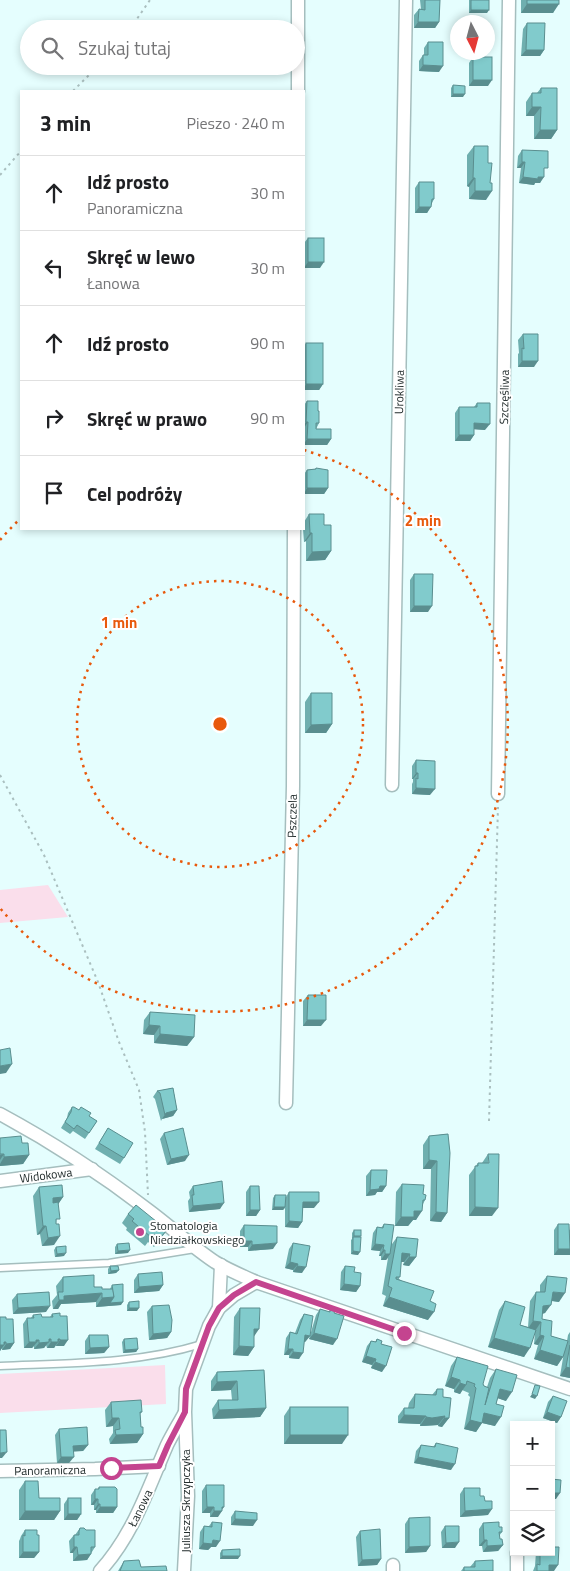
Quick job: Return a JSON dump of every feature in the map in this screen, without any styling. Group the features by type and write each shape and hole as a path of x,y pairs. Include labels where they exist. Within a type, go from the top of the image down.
{"street":[{"path":"298,0 298,20"},
{"name":"Urokliwa","path":"392,785 406,0"},
{"name":"Szczęśliwa","path":"498,794 510,0"},
{"path":"298,75 298,90"},
{"name":"Pszczela","path":"286,1103 292,796 294,530"},
{"path":"0,1114 92,1170 149,1210 196,1249 221,1265 256,1282 570,1389"},
{"name":"Widokowa","path":"0,1181 92,1170"},
{"name":"Juliusza Skrzypczyka","path":"219,1308 221,1265"},
{"name":"Juliusza Skrzypczyka","path":"184,1571 188,1496 186,1389 209,1326 219,1308 234,1295 256,1282"},
{"name":"Łanowa","path":"100,1571 121,1544 142,1506 168,1445 185,1412"},
{"name":"Panoramiczna","path":"0,1470 159,1466"},
{"path":"517,1556 517,1571"}],"lane":[{"path":"0,1268 109,1263 196,1249"},
{"path":"0,1366 127,1359 175,1352 202,1344"}],"path":[{"path":"136,20 150,0"},
{"path":"75,90 89,75"},
{"path":"0,175 20,152"},
{"path":"0,775 44,854 98,982 119,1042 139,1090 145,1132 149,1210"},
{"path":"489,1121 498,794"}],"shaded area":[{"path":"48,885 68,917 0,923 0,890"},
{"path":"165,1365 166,1404 0,1413 0,1374"}],"building":[{"path":"425,0 440,0 439,22 418,22 419,9 425,10"},
{"path":"471,0 489,0 489,10 471,10"},
{"path":"527,0 559,0 559,4 527,4"},
{"path":"527,23 545,23 544,50 526,50"},
{"path":"428,42 443,42 443,66 423,65 423,55 428,55"},
{"path":"473,60 492,60 492,80 473,80"},
{"path":"453,85 465,86 465,94 453,94"},
{"path":"541,88 557,88 557,130 540,130 541,107 532,107 532,93 541,93"},
{"path":"474,146 488,146 488,163 492,163 490,183 492,183 492,191 475,191 475,178 473,178"},
{"path":"522,150 548,151 548,168 544,168 544,177 538,177 538,179 523,177 525,162 522,162"},
{"path":"419,182 434,182 434,199 432,199 431,207 419,207"},
{"path":"308,238 324,238 324,262 308,262"},
{"path":"523,334 538,334 538,361 522,361 522,348 524,349"},
{"path":"306,343 323,343 323,384 306,384"},
{"path":"307,401 318,401 319,423 316,423 316,429 331,429 331,439 307,439"},
{"path":"477,403 490,403 490,424 474,423 474,435 459,435 459,407 477,407"},
{"path":"316,468 328,470 328,488 307,488 307,470"},
{"path":"309,514 324,514 324,525 331,525 331,551 312,552"},
{"path":"414,574 433,574 432,606 414,606"},
{"path":"311,693 332,693 332,724 311,725"},
{"path":"416,760 435,761 435,789 416,788 418,773 416,773"},
{"path":"308,995 326,995 326,1020 307,1020"},
{"path":"150,1012 195,1015 194,1037 160,1034 160,1026 149,1025"},
{"path":"10,1048 12,1064 0,1066 0,1050"},
{"path":"173,1088 177,1110 165,1115 160,1093 157,1091"},
{"path":"72,1107 79,1110 81,1107 91,1113 89,1116 97,1121 89,1133 77,1125 74,1129 65,1122"},
{"path":"108,1128 133,1143 124,1158 99,1143"},
{"path":"183,1128 189,1155 171,1159 164,1133"},
{"path":"448,1134 450,1153 447,1213 436,1212 437,1161 429,1160 429,1136"},
{"path":"21,1136 22,1143 28,1143 29,1155 4,1157 4,1154 0,1154 0,1138"},
{"path":"488,1154 499,1154 498,1208 475,1207 475,1166 478,1166 478,1163 489,1163"},
{"path":"371,1170 387,1170 386,1186 370,1190"},
{"path":"222,1181 224,1203 193,1206 193,1186"},
{"path":"402,1184 424,1185 423,1194 426,1195 425,1200 423,1200 422,1211 414,1211 414,1217 401,1217"},
{"path":"62,1185 63,1197 53,1198 53,1203 58,1202 60,1219 56,1219 56,1224 59,1224 60,1236 48,1238 46,1226 43,1226 39,1187"},
{"path":"250,1186 259,1186 260,1210 250,1210"},
{"path":"289,1192 319,1192 319,1202 303,1202 302,1222 289,1221"},
{"path":"275,1195 286,1195 285,1207 274,1207"},
{"path":"136,1205 167,1230 160,1238 154,1234 151,1237 132,1221 134,1219 128,1214"},
{"path":"384,1224 394,1225 390,1254 385,1254 385,1250 383,1250 384,1245 375,1244 377,1227 383,1228"},
{"path":"558,1224 569,1224 570,1249 558,1249"},
{"path":"244,1225 277,1226 277,1243 252,1245 252,1241 244,1241"},
{"path":"354,1230 361,1230 361,1236 354,1236"},
{"path":"353,1237 361,1237 360,1252 353,1251"},
{"path":"397,1237 418,1239 416,1257 409,1257 410,1254 402,1253 400,1277 396,1277 396,1279 434,1291 430,1301 436,1304 434,1312 389,1297 392,1288 388,1286"},
{"path":"129,1243 130,1250 118,1251 117,1244"},
{"path":"293,1243 310,1246 306,1267 297,1266 298,1264 290,1262"},
{"path":"66,1246 66,1253 57,1254 56,1247"},
{"path":"110,1266 118,1266 119,1270 111,1271"},
{"path":"345,1266 355,1267 354,1272 361,1273 360,1286 344,1284"},
{"path":"162,1272 163,1285 139,1287 138,1274"},
{"path":"94,1275 94,1287 113,1289 114,1297 102,1298 102,1293 64,1296 64,1300 59,1300 58,1292 63,1292 63,1277"},
{"path":"547,1276 567,1278 565,1293 553,1292 551,1305 543,1306 542,1319 552,1321 551,1336 568,1341 563,1357 540,1350 544,1336 540,1335 541,1322 533,1321 536,1292 545,1292"},
{"path":"123,1284 123,1302 110,1303 114,1297 112,1285"},
{"path":"49,1292 50,1306 18,1308 17,1294"},
{"path":"139,1301 139,1308 129,1308 129,1302"},
{"path":"505,1301 525,1307 520,1325 536,1330 530,1348 494,1338"},
{"path":"169,1305 172,1320 171,1332 153,1334 152,1306"},
{"path":"240,1308 260,1308 259,1329 254,1329 254,1347 239,1346"},
{"path":"320,1309 330,1312 330,1310 335,1311 334,1313 344,1316 337,1339 314,1333"},
{"path":"60,1313 60,1316 67,1316 68,1340 58,1339 58,1342 51,1342 51,1339 49,1339 49,1342 39,1343 39,1340 36,1340 36,1342 29,1342 27,1318 34,1318 33,1315 41,1314 42,1317 53,1317 52,1314"},
{"path":"304,1314 313,1316 310,1336 305,1335 303,1353 293,1352 293,1349 288,1349 290,1332 297,1334"},
{"path":"0,1317 13,1319 14,1343 6,1344 4,1342 4,1345 0,1345"},
{"path":"89,1335 108,1335 109,1347 90,1348"},
{"path":"137,1338 138,1349 125,1350 124,1339"},
{"path":"377,1339 382,1341 381,1344 392,1347 386,1366 375,1362 376,1359 366,1356 371,1341 376,1342"},
{"path":"570,1345 570,1368 566,1367"},
{"path":"457,1357 488,1366 483,1384 489,1388 485,1405 496,1369 517,1375 512,1392 500,1389 496,1404 504,1406 501,1417 484,1413 482,1423 470,1420 476,1388 475,1384 467,1381 466,1385 460,1383 460,1380 451,1377"},
{"path":"264,1370 266,1408 219,1410 218,1400 238,1400 237,1381 217,1382 217,1372"},
{"path":"535,1385 540,1386 537,1396 532,1394"},
{"path":"437,1389 443,1389 443,1397 451,1398 449,1418 444,1418 445,1416 432,1418 404,1415 404,1408 414,1408 415,1394 436,1395"},
{"path":"553,1396 567,1401 561,1417 547,1412"},
{"path":"141,1400 142,1412 140,1412 143,1434 116,1435 115,1430 120,1429 119,1418 112,1418 111,1402"},
{"path":"290,1407 348,1407 348,1435 290,1435"},
{"path":"87,1427 88,1445 73,1446 74,1457 61,1457 59,1429"},
{"path":"0,1430 6,1430 7,1452 0,1453"},
{"path":"436,1443 458,1448 455,1464 418,1457 421,1445 435,1447"},
{"path":"555,1479 561,1480 560,1493 555,1493"},
{"path":"25,1481 38,1481 39,1498 60,1498 60,1511 25,1511"},
{"path":"206,1485 224,1485 224,1507 222,1507 222,1511 214,1511 214,1507 207,1507"},
{"path":"99,1487 115,1487 117,1489 117,1507 100,1507 98,1499 95,1499 95,1489 99,1489"},
{"path":"464,1488 480,1488 480,1496 484,1496 485,1501 492,1501 492,1509 465,1511"},
{"path":"68,1498 81,1498 81,1514 68,1514"},
{"path":"235,1511 257,1513 257,1520 235,1519"},
{"path":"430,1517 430,1546 409,1547 409,1518"},
{"path":"212,1522 222,1523 220,1541 213,1540 212,1544 203,1543 204,1526 212,1527"},
{"path":"499,1522 499,1527 502,1527 502,1532 499,1532 503,1545 487,1546 487,1540 484,1540 483,1523"},
{"path":"445,1526 459,1526 459,1542 446,1543"},
{"path":"80,1528 95,1530 95,1547 91,1547 91,1554 78,1555 77,1547 74,1547 74,1535 79,1535"},
{"path":"380,1529 381,1559 362,1560 360,1531"},
{"path":"25,1530 37,1530 37,1535 39,1535 39,1552 23,1552 23,1535 25,1536"},
{"path":"555,1547 559,1547 558,1565 549,1565 549,1571 537,1571 537,1564 540,1565 540,1556 555,1556"},
{"path":"240,1549 240,1556 222,1556 222,1550"},
{"path":"139,1560 141,1567 166,1566 167,1571 120,1571 124,1561"},
{"path":"493,1560 493,1571 464,1571 464,1567 475,1567 475,1561"}],"place":[{"name":"Stomatologia Niedziałkowskiego","path":"140,1232"}],"route":[{"path":"111,1468 159,1466 185,1412 186,1389 209,1326 219,1308 234,1295 256,1282 404,1333"}]}
